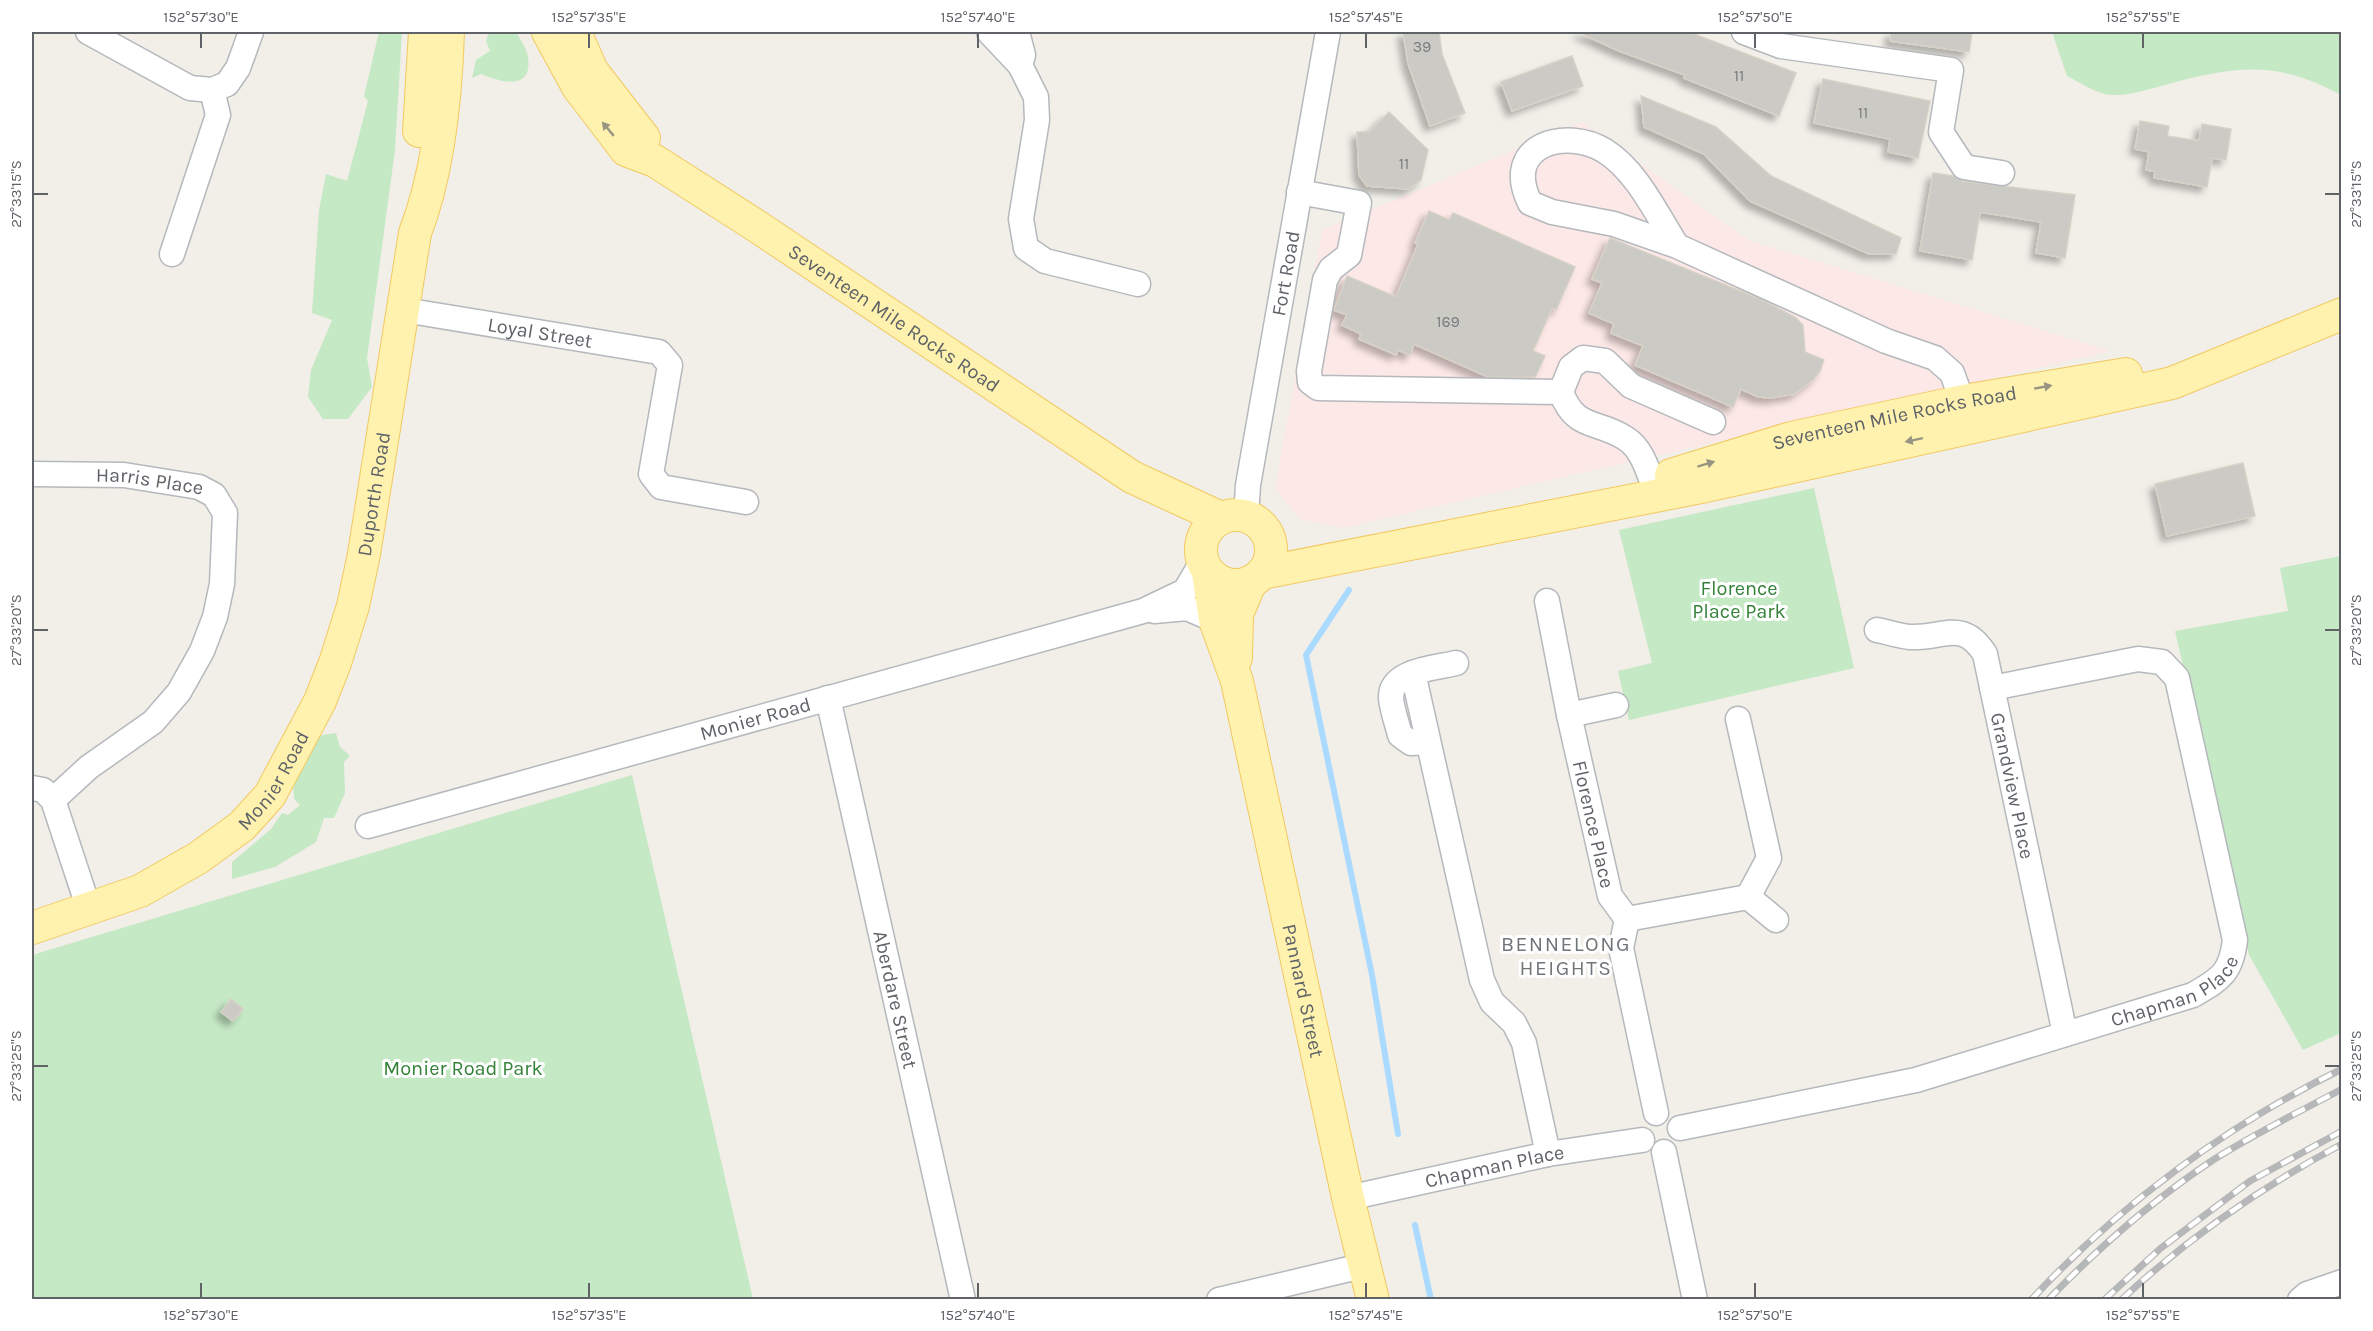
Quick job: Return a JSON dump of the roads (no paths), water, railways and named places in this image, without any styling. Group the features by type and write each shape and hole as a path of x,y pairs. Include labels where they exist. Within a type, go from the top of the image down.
{"main road":[{"name":"Duporth Road","path":"415,233 411,196 424,77 425,32"},
{"name":"Duporth Road","path":"297,743 320,701 353,606 415,233 427,201 447,79 448,32"},
{"name":"Seventeen Mile Rocks Road","path":"548,32 578,87 599,118 626,150 655,161 1132,477 1234,517"},
{"name":"Seventeen Mile Rocks Road","path":"575,32 592,71 644,138 655,161"},
{"name":"Seventeen Mile Rocks Road","path":"1571,511 1652,481 1791,438 2172,383 2342,314"},
{"name":"Seventeen Mile Rocks Road","path":"1261,567 1339,560 1571,511 1706,486 1968,414"},
{"name":"Seventeen Mile Rocks Road","path":"1132,477 1204,558"},
{"path":"1234,517 1266,532 1261,567 1238,585 1225,583 1204,558 1206,530 1234,517"},
{"name":"Pannard Street","path":"1204,558 1215,620 1237,681 1348,1198 1373,1299"},
{"name":"Pannard Street","path":"1237,681 1237,614 1261,567"},
{"name":"Monier Road","path":"32,911 140,891 198,858 242,826 270,795 297,743"},
{"name":"Monier Road","path":"32,928 85,903"}],"street":[{"path":"88,32 190,88 212,90 227,84 238,68 251,32"},
{"path":"990,32 1020,65 1036,97 1037,120 1021,219 1026,248 1045,261 1138,284"},
{"path":"1017,32 1023,55 1020,65"},
{"name":"Fort Road","path":"1234,517 1248,485 1328,32"},
{"path":"1744,32 1781,46 1951,70 1941,132 1964,167 2002,173"},
{"path":"172,254 218,115 212,90"},
{"path":"1677,246 1635,183 1619,162 1604,150 1564,142 1545,145 1530,153 1522,170 1522,186 1530,203 1552,212 1614,224 1677,246 1886,341 1935,358 1952,373 1968,414"},
{"path":"1299,192 1359,203 1349,255 1331,269 1325,280 1308,371 1310,382 1318,388 1561,392"},
{"name":"Loyal Street","path":"404,310 659,352 670,365 651,474 661,487 746,502"},
{"path":"1652,481 1642,456 1627,439 1579,420 1566,406 1561,392 1571,367 1583,358 1605,361 1631,386 1713,422"},
{"name":"Harris Place","path":"32,474 124,475 199,487 214,495 225,513 222,584 215,617 202,651 179,692 153,722 89,767 53,800"},
{"name":"Monier Road","path":"368,826 1143,611 1185,591 1204,558"},
{"name":"Florence Place","path":"1547,601 1569,715 1610,896 1627,919"},
{"name":"Monier Road","path":"1143,611 1187,608 1215,620"},
{"name":"Grandview Place","path":"1877,630 1911,637 1961,633 1972,638 1985,654 2065,1034"},
{"name":"Chapman Place","path":"1680,1128 1916,1080 2193,995 2222,978 2233,958 2235,940 2177,678 2162,662 2138,659 1992,688"},
{"path":"1456,663 1413,673 1482,980 1492,1002 1514,1023 1524,1043 1548,1154"},
{"name":"Aberdare Street","path":"828,698 963,1299"},
{"path":"1569,715 1616,705"},
{"path":"1738,718 1769,858 1748,897"},
{"path":"32,788 43,790 53,800 85,903"},
{"path":"1656,1113 1622,948 1627,919 1748,897 1776,920"},
{"path":"1656,1113 1668,1114 1680,1128 1677,1143 1665,1152 1649,1148 1642,1140 1641,1126 1645,1120 1656,1113"},
{"name":"Chapman Place","path":"1348,1198 1548,1154 1642,1140"},
{"path":"1665,1152 1695,1299"},
{"path":"1219,1299 1366,1265"},
{"path":"2300,1299 2307,1294 2342,1282"}],"waterway":[{"path":"1349,590 1306,655 1372,975 1398,1134"},
{"path":"1415,1225 1431,1300"}],"railway":[{"path":"2031,1300 2100,1232 2176,1170 2257,1116 2342,1069"},
{"path":"2048,1300 2127,1225 2191,1175 2244,1141 2342,1089"},
{"path":"2104,1300 2161,1248 2250,1181 2342,1131"},
{"path":"2121,1300 2172,1256 2227,1215 2283,1178 2342,1144"}],"district":[{"name":"BENNELONG HEIGHTS","path":"1566,956"}],"park label":[{"name":"Florence Place Park","path":"1739,600"},
{"name":"Monier Road Park","path":"463,1068"}]}
